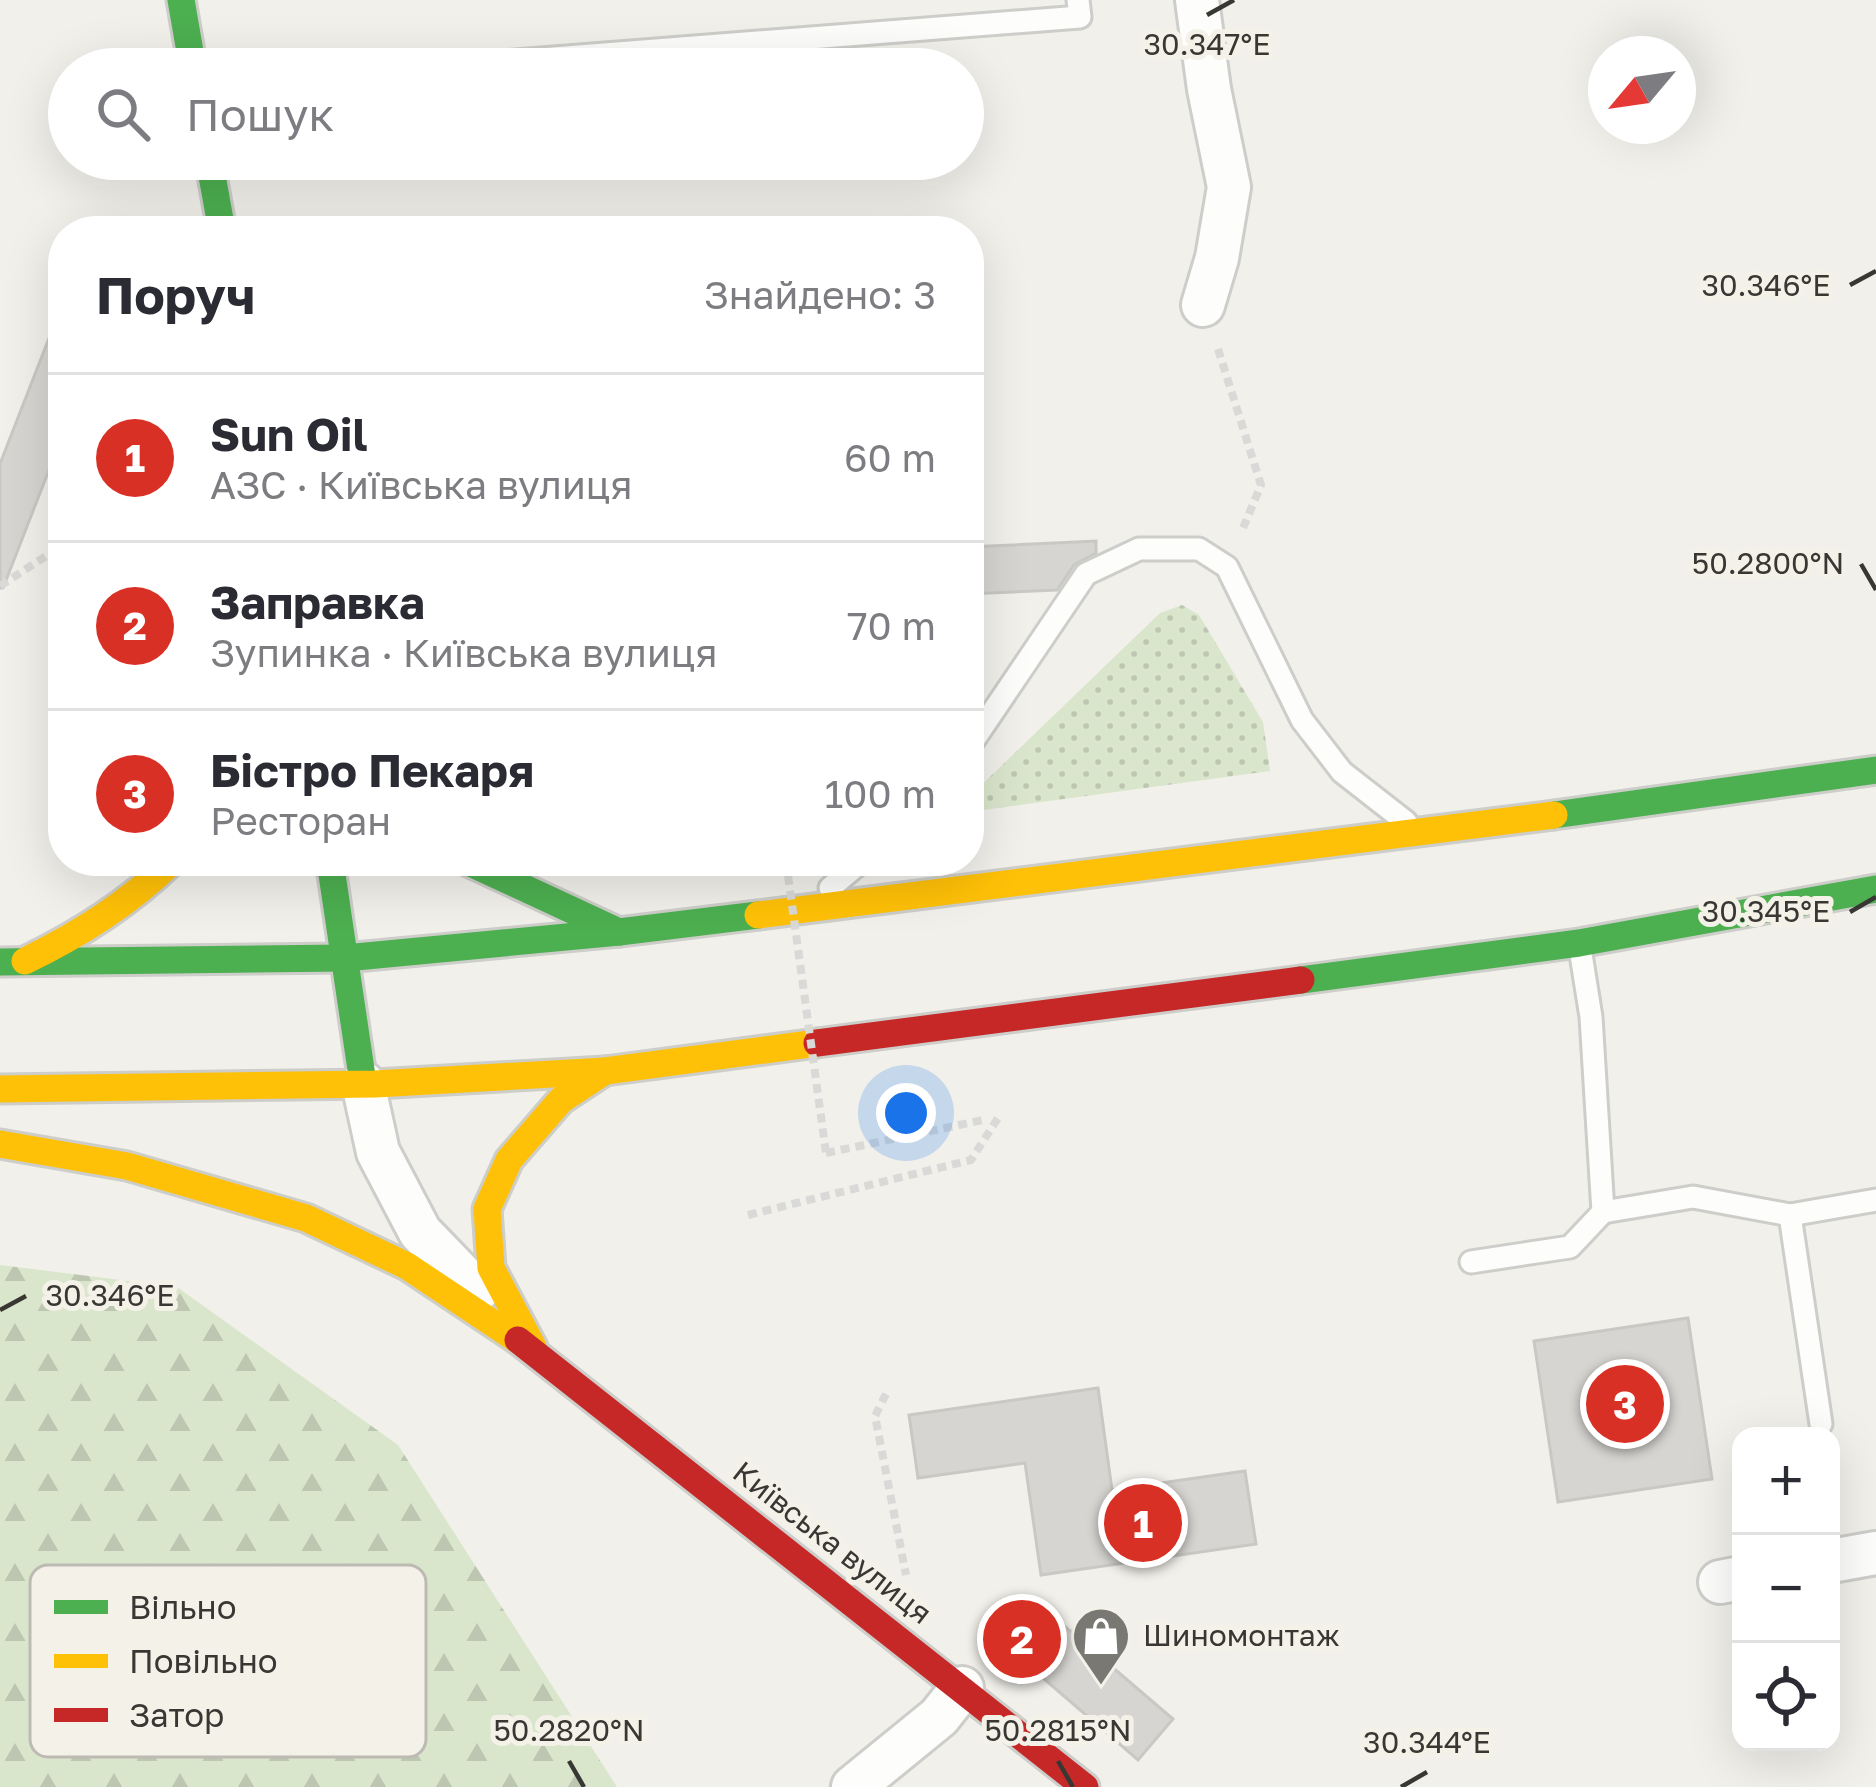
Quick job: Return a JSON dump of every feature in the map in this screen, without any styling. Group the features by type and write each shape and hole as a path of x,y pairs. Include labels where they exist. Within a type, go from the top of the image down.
{"main road":[{"path":"181,0 189,48"},
{"path":"213,180 219,216"},
{"path":"13,962 345,958 619,932 1421,833 1876,770"},
{"path":"13,962 87,932 158,876"},
{"path":"332,876 363,1083"},
{"path":"498,876 619,932"},
{"path":"0,1089 284,1087 605,1071 1580,943 1876,889"},
{"path":"536,1352 491,1268 487,1208 509,1160 561,1100 605,1071"},
{"name":"Київська вулиця","path":"0,1144 127,1166 306,1218 407,1266 536,1352 1085,1787"}],"street":[{"path":"1197,0 1229,187 1204,305"},
{"path":"363,1083 378,1152 420,1232 536,1352"},
{"path":"1840,1559 1876,1553"},
{"path":"854,1787 939,1717 962,1688"}],"lane":[{"path":"682,48 1080,17 1078,0"},
{"path":"984,724 1086,574 1139,549 1199,549 1227,567 1302,719 1342,772 1421,833"},
{"path":"806,909 844,876"},
{"path":"1580,943 1592,1017 1604,1212"},
{"path":"1471,1262 1570,1246 1604,1212 1693,1197 1790,1215 1876,1200"},
{"path":"1790,1215 1821,1424"}],"path":[{"path":"1204,305 1262,485 1227,567"},
{"path":"0,586 48,554"},
{"path":"788,876 826,1153 983,1120"},
{"path":"748,1215 970,1160 998,1118"},
{"path":"886,1394 875,1416 908,1586"}],"green space":[{"path":"1182,605 1199,615 1263,722 1270,771 984,810 984,783 1160,613"},
{"path":"0,1265 177,1287 398,1445 617,1787 0,1787"}],"building":[{"path":"48,341 48,472 3,588 0,464"},
{"path":"1096,541 1096,553 1074,565 1057,590 984,593 984,546"},
{"path":"1688,1318 1712,1479 1558,1502 1534,1341"},
{"path":"1098,1388 1112,1490 1245,1471 1256,1544 1041,1575 1025,1463 918,1478 909,1415"},
{"path":"1063,1625 1173,1719 1138,1760 1028,1665"}],"traffic: fast":[{"path":"181,0 189,48"},
{"path":"213,180 219,216"},
{"path":"1554,815 1876,770"},
{"path":"332,876 363,1083"},
{"path":"498,876 619,932"},
{"path":"1301,980 1579,943 1876,889"},
{"path":"0,962 345,958 758,915"}],"traffic: slow":[{"path":"758,915 1554,815"},
{"path":"25,961 103,917 155,876"},
{"path":"0,1089 375,1084 605,1071 817,1043"},
{"path":"533,1347 491,1268 487,1209 509,1160 561,1100 605,1071"},
{"path":"0,1144 127,1166 306,1218 407,1266 518,1340"}],"traffic: jam":[{"path":"817,1043 1301,980"},
{"path":"518,1340 1085,1787"}],"place":[{"name":"Бістро Пекаря","path":"1625,1404"},
{"name":"Sun Oil","path":"1143,1523"},
{"name":"Заправка","path":"1022,1639"},
{"name":"Шиномонтаж","path":"1101,1687"}]}
